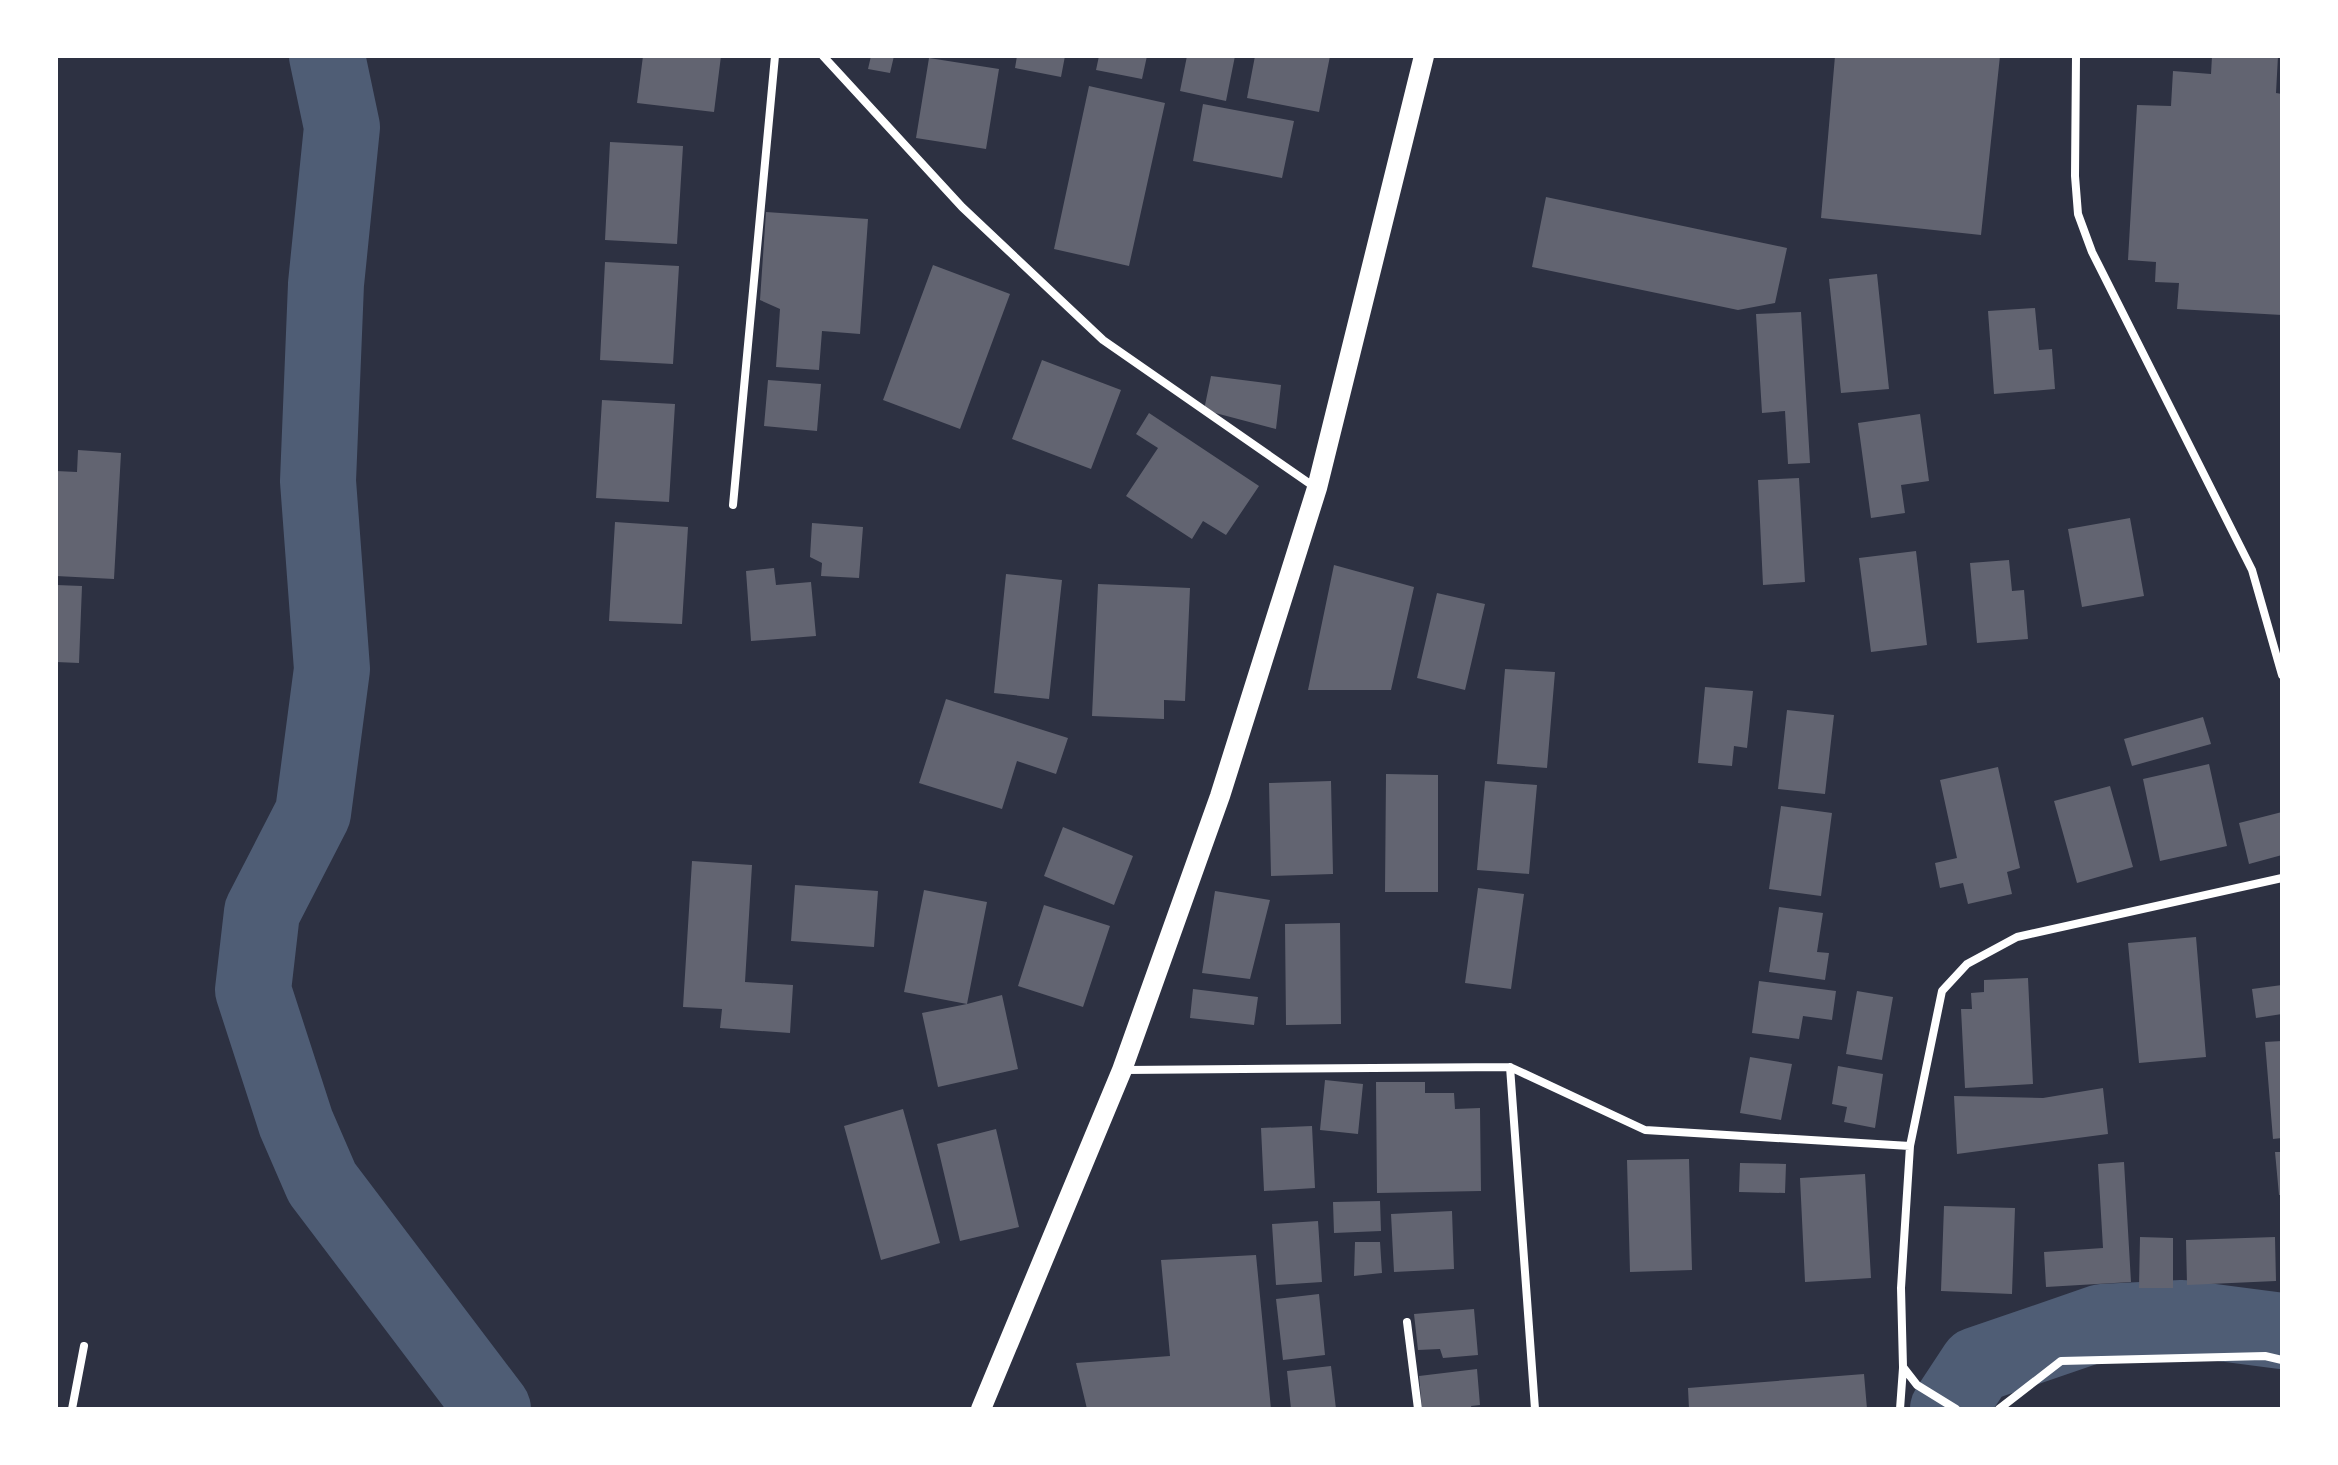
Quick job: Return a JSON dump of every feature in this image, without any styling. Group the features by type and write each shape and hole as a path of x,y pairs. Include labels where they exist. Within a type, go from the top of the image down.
{"main road":[{"path":"981,1409 1122,1070 1220,796 1317,488 1424,56"}],"street":[{"path":"733,505 775,56"},
{"path":"823,56 962,207 1103,340 1317,488"},
{"path":"2076,56 2075,176 2078,214 2092,252 2252,570 2282,675"},
{"path":"1900,1409 1903,1367 1901,1288 1910,1146 1942,991 1967,964 2017,937 2282,878"},
{"path":"1510,1067 1535,1409"},
{"path":"1122,1070 1510,1067 1645,1130 1910,1146"},
{"path":"1407,1322 1418,1409"},
{"path":"72,1409 84,1346"},
{"path":"1999,1409 2061,1361 2265,1356 2282,1360"},
{"path":"1903,1367 1917,1385 1956,1409"}],"building":[{"path":"643,56 721,56 714,112 637,103"},
{"path":"871,56 894,56 890,73 868,69"},
{"path":"1017,56 1065,56 1061,77 1015,68"},
{"path":"1099,56 1147,56 1142,79 1096,70"},
{"path":"1187,56 1235,56 1226,101 1180,91"},
{"path":"1255,56 1330,56 1319,112 1247,98"},
{"path":"1835,56 2000,56 1981,235 1821,218"},
{"path":"2212,56 2278,56 2276,93 2282,94 2282,315 2177,309 2179,283 2155,282 2156,262 2128,260 2137,105 2171,106 2173,71 2211,74"},
{"path":"929,58 999,69 986,149 916,138"},
{"path":"1089,86 1165,103 1129,266 1054,249"},
{"path":"1203,104 1294,121 1282,178 1193,161"},
{"path":"610,142 683,146 677,244 605,240"},
{"path":"1546,197 1787,248 1775,303 1738,310 1532,267"},
{"path":"766,212 868,219 860,334 822,331 819,370 776,367 780,309 760,300"},
{"path":"605,262 679,266 673,364 600,360"},
{"path":"933,265 1010,294 960,429 883,400"},
{"path":"1877,274 1889,389 1841,393 1829,279"},
{"path":"2035,308 2039,350 2052,349 2055,389 1994,394 1988,311"},
{"path":"1801,312 1810,463 1788,464 1785,411 1762,413 1756,314"},
{"path":"1042,360 1121,390 1091,469 1012,439"},
{"path":"1211,376 1281,385 1276,429 1204,410"},
{"path":"768,380 821,384 817,431 764,426"},
{"path":"602,400 675,404 669,502 596,498"},
{"path":"1149,413 1259,486 1226,535 1203,521 1192,539 1126,496 1158,448 1136,434"},
{"path":"1920,414 1929,481 1901,485 1905,513 1871,518 1858,423"},
{"path":"78,450 121,453 114,579 56,576 56,471 77,472"},
{"path":"1799,478 1805,582 1763,585 1758,480"},
{"path":"2130,518 2144,596 2082,607 2068,529"},
{"path":"615,522 688,527 682,624 609,621"},
{"path":"812,523 863,527 859,578 821,576 822,563 810,557"},
{"path":"1916,551 1927,645 1871,652 1859,558"},
{"path":"2009,560 2012,591 2024,590 2028,639 1977,643 1970,563"},
{"path":"1334,565 1414,587 1391,690 1308,690"},
{"path":"774,568 776,585 811,582 816,636 751,641 746,571"},
{"path":"1006,574 1062,580 1049,699 994,693"},
{"path":"1098,584 1190,588 1185,701 1164,700 1164,719 1092,716"},
{"path":"56,585 82,586 79,663 56,662"},
{"path":"1437,593 1485,604 1465,690 1417,678"},
{"path":"1505,669 1555,672 1547,768 1497,764"},
{"path":"1705,687 1753,691 1747,748 1734,746 1732,766 1698,763"},
{"path":"946,699 1068,738 1056,774 1017,761 1002,809 919,783"},
{"path":"1787,710 1834,715 1825,794 1778,789"},
{"path":"2203,717 2211,744 2132,766 2124,739"},
{"path":"2209,764 2227,846 2160,861 2143,779"},
{"path":"1998,767 2020,868 2007,872 2012,894 1968,904 1963,883 1940,888 1935,863 1957,858 1940,780"},
{"path":"1386,774 1438,775 1438,892 1385,892"},
{"path":"1331,781 1333,874 1271,876 1269,783"},
{"path":"1485,781 1537,785 1529,874 1477,870"},
{"path":"2110,786 2133,867 2077,883 2054,801"},
{"path":"1781,806 1832,813 1821,896 1769,889"},
{"path":"2282,812 2282,855 2249,864 2239,823"},
{"path":"1063,827 1133,856 1114,905 1044,876"},
{"path":"692,861 752,865 745,982 793,985 790,1033 720,1028 722,1009 683,1007"},
{"path":"795,885 878,891 874,947 791,941"},
{"path":"1478,888 1524,894 1511,989 1465,983"},
{"path":"924,890 987,902 967,1004 904,992"},
{"path":"1215,891 1270,900 1250,979 1202,973"},
{"path":"1044,905 1110,926 1083,1007 1018,986"},
{"path":"1779,907 1823,913 1817,952 1829,953 1825,980 1769,972"},
{"path":"1340,923 1341,1024 1286,1025 1285,924"},
{"path":"2196,937 2206,1057 2139,1063 2128,943"},
{"path":"2028,978 2033,1084 1965,1088 1961,1009 1972,1009 1971,993 1984,992 1984,980"},
{"path":"1759,981 1836,991 1832,1020 1803,1016 1799,1039 1752,1033"},
{"path":"2282,985 2282,1014 2256,1018 2252,989"},
{"path":"1193,989 1258,997 1254,1025 1190,1018"},
{"path":"1857,991 1893,997 1882,1060 1846,1054"},
{"path":"1002,995 1018,1069 938,1087 922,1013"},
{"path":"2282,1041 2282,1138 2273,1139 2265,1042"},
{"path":"1750,1057 1792,1064 1781,1120 1740,1113"},
{"path":"1838,1066 1883,1074 1875,1128 1844,1122 1847,1107 1832,1104"},
{"path":"1325,1080 1363,1084 1358,1134 1320,1130"},
{"path":"1376,1082 1425,1082 1425,1093 1454,1093 1455,1109 1480,1108 1481,1191 1377,1193"},
{"path":"2103,1088 2108,1134 1957,1154 1954,1096 2043,1098"},
{"path":"903,1109 940,1243 881,1260 844,1126"},
{"path":"1312,1126 1315,1188 1264,1191 1261,1128"},
{"path":"996,1129 1019,1227 960,1241 937,1144"},
{"path":"2275,1152 2282,1152 2282,1195 2279,1195"},
{"path":"1689,1159 1692,1270 1630,1272 1627,1160"},
{"path":"2124,1162 2131,1282 2046,1287 2044,1252 2103,1248 2098,1164"},
{"path":"1740,1163 1786,1164 1785,1193 1739,1192"},
{"path":"1865,1174 1871,1278 1805,1282 1800,1178"},
{"path":"1380,1201 1381,1231 1334,1233 1333,1202"},
{"path":"1944,1206 2015,1208 2012,1294 1941,1291"},
{"path":"1452,1211 1454,1269 1394,1272 1391,1214"},
{"path":"1318,1221 1322,1282 1276,1285 1272,1224"},
{"path":"2140,1237 2173,1238 2173,1288 2139,1288"},
{"path":"2275,1237 2276,1281 2187,1285 2186,1240"},
{"path":"1355,1242 1380,1242 1382,1273 1354,1276"},
{"path":"1256,1255 1271,1409 1087,1409 1076,1363 1170,1356 1161,1260"},
{"path":"1319,1294 1325,1355 1283,1360 1276,1299"},
{"path":"1474,1309 1478,1355 1443,1358 1440,1349 1418,1350 1414,1314"},
{"path":"1331,1366 1336,1409 1291,1409 1287,1371"},
{"path":"1477,1369 1480,1405 1471,1406 1472,1409 1422,1409 1419,1376"},
{"path":"1864,1374 1867,1409 1689,1409 1688,1388"}],"waterway":[{"path":"327,56 342,127 326,284 318,481 332,669 313,813 262,912 253,990 296,1123 322,1183 493,1409"},
{"path":"1948,1409 1977,1365 2102,1322 2182,1318 2282,1331"}]}
